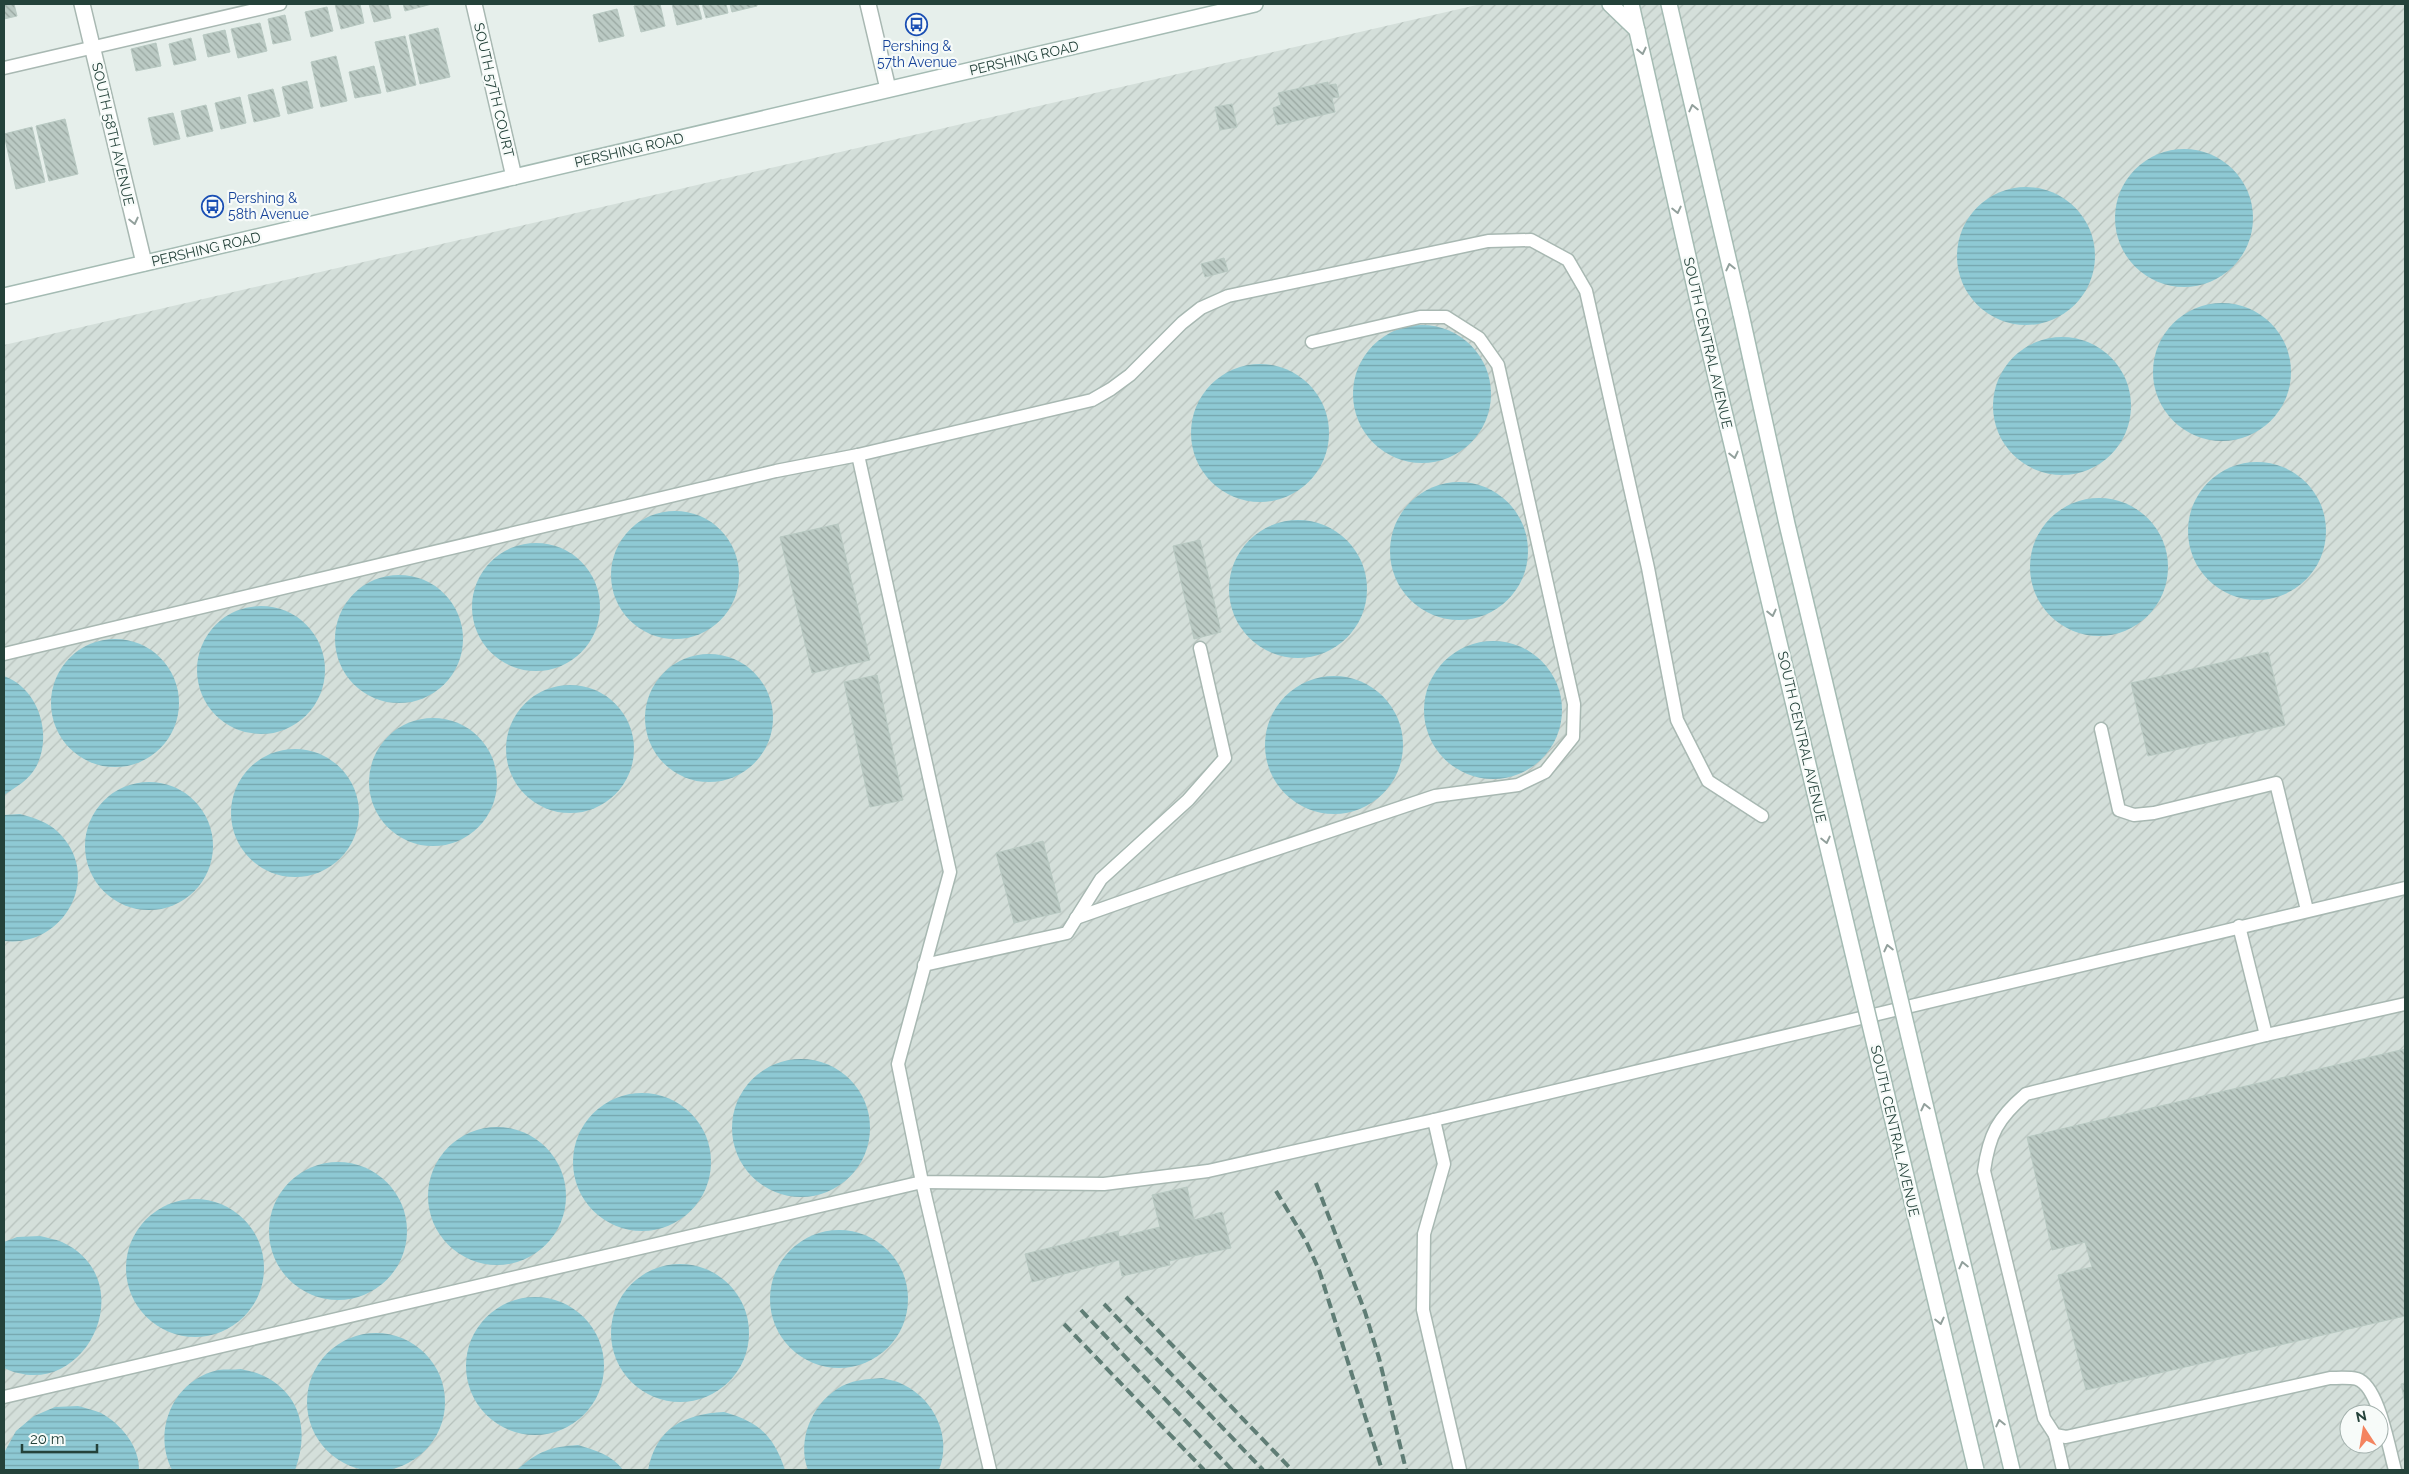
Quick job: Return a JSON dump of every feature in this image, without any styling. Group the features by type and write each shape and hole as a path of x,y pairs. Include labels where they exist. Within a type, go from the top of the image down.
{"main road":[{"name":"SOUTH 58TH AVENUE","path":"82,4 144,263"},
{"name":"SOUTH 57TH COURT","path":"474,4 514,177"},
{"path":"868,4 888,89"},
{"name":"PERSHING ROAD","path":"4,296 1255,4"},
{"path":"1610,4 1637,30"},
{"name":"SOUTH CENTRAL AVENUE","path":"1631,4 1703,323 1976,1470"},
{"path":"1669,4 1790,533 2012,1470"}],"lane":[{"path":"4,68 276,4"},
{"path":"4,654 776,471 858,455 1092,400 1130,375 1182,323 1201,308 1228,296 1488,242 1531,240 1568,260 1586,291 1648,568 1677,720 1708,781 1762,816"},
{"path":"1076,918 1435,796 1518,784 1545,772 1572,737 1574,704 1498,365 1479,338 1446,316 1420,317 1312,342"},
{"path":"858,455 950,872 898,1064 922,1182 990,1470"},
{"path":"924,965 1067,933 1101,879 1188,800 1225,758 1200,648"},
{"path":"2101,729 2119,810 2134,815 2154,813 2276,783 2307,910"},
{"path":"4,1397 922,1182 1104,1184 1208,1171 1434,1120 2239,926 2405,888"},
{"path":"2239,926 2266,1035"},
{"path":"2062,1470 2055,1435 2044,1418 1984,1170 1987,1144 1996,1125 2008,1109 2026,1094 2266,1035 2405,1004"},
{"path":"1434,1120 1444,1164 1424,1234 1423,1310 1460,1470"},
{"path":"2055,1435 2066,1437 2330,1378 2358,1380 2368,1388 2378,1407 2395,1470"}],"shaded area":[{"path":"1481,4 2405,4 2405,1470 4,1470 4,345"}],"water":[{"path":"2184,149 2198,150 2210,154 2222,160 2233,169 2242,180 2248,192 2252,204 2252,232 2248,244 2242,256 2233,267 2222,276 2210,282 2198,286 2184,287 2170,286 2158,282 2146,276 2135,267 2126,256 2120,244 2116,232 2115,218 2116,204 2120,192 2126,180 2135,169 2146,160 2158,154 2170,150"},
{"path":"2026,187 2052,192 2064,198 2075,207 2084,218 2090,230 2095,256 2090,282 2084,294 2075,305 2064,314 2052,320 2026,325 2000,320 1988,314 1977,305 1968,294 1962,282 1957,256 1962,230 1968,218 1977,207 1988,198 2000,192"},
{"path":"2222,303 2248,308 2260,314 2271,323 2280,334 2286,346 2291,372 2286,398 2280,410 2271,421 2260,430 2248,436 2222,441 2196,436 2184,430 2173,421 2164,410 2158,398 2153,372 2158,346 2164,334 2173,323 2184,314 2196,308"},
{"path":"1422,325 1448,330 1460,336 1471,345 1480,356 1486,368 1491,394 1486,420 1480,432 1471,443 1460,452 1448,458 1422,463 1396,458 1384,452 1373,443 1364,432 1358,420 1353,394 1358,368 1364,356 1373,345 1384,336 1396,330"},
{"path":"2062,337 2088,342 2111,357 2126,380 2131,406 2126,432 2111,455 2088,470 2062,475 2036,470 2013,455 1998,432 1993,406 1998,380 2013,357 2036,342"},
{"path":"1260,364 1286,369 1298,375 1309,384 1318,395 1324,407 1329,433 1324,459 1318,471 1309,482 1298,491 1286,497 1260,502 1234,497 1222,491 1211,482 1202,471 1196,459 1191,433 1196,407 1202,395 1211,384 1222,375 1234,369"},
{"path":"2257,462 2283,467 2295,473 2306,482 2315,493 2321,505 2326,531 2321,557 2315,569 2306,580 2295,589 2283,595 2257,600 2231,595 2219,589 2208,580 2199,569 2193,557 2188,531 2193,505 2199,493 2208,482 2219,473 2231,467"},
{"path":"1459,482 1485,487 1497,493 1508,502 1517,513 1523,525 1528,551 1523,577 1517,589 1508,600 1497,609 1485,615 1459,620 1433,615 1421,609 1410,600 1401,589 1395,577 1390,551 1395,525 1401,513 1410,502 1421,493 1433,487"},
{"path":"2099,498 2125,503 2137,509 2148,518 2157,529 2163,541 2168,567 2163,593 2157,605 2148,616 2137,625 2125,631 2099,636 2073,631 2061,625 2050,616 2041,605 2035,593 2030,567 2035,541 2041,529 2050,518 2061,509 2073,503"},
{"path":"675,511 699,516 711,522 720,530 728,539 734,551 739,575 734,599 728,611 720,620 711,628 699,634 675,639 651,634 639,628 630,620 622,611 616,599 611,575 616,551 622,539 630,530 639,522 651,516"},
{"path":"1298,520 1324,525 1336,531 1347,540 1356,551 1362,563 1367,589 1362,615 1356,627 1347,638 1336,647 1324,653 1298,658 1272,653 1260,647 1249,638 1240,627 1234,615 1229,589 1234,563 1240,551 1249,540 1260,531 1272,525"},
{"path":"536,543 560,548 572,554 581,562 589,571 595,583 600,607 595,631 589,643 581,652 572,660 560,666 536,671 512,666 500,660 491,652 483,643 477,631 472,607 477,583 483,571 491,562 500,554 512,548"},
{"path":"399,575 424,580 444,594 458,614 463,639 458,664 444,684 424,698 399,703 374,698 354,684 340,664 335,639 340,614 354,594 374,580"},
{"path":"261,606 285,611 297,617 306,625 314,634 320,646 325,670 320,694 314,706 306,715 297,723 285,729 261,734 237,729 225,723 216,715 208,706 202,694 197,670 202,646 208,634 216,625 225,617 237,611"},
{"path":"115,639 139,644 151,650 160,658 168,667 174,679 179,703 174,727 168,739 160,748 151,756 139,762 115,767 91,762 79,756 70,748 62,739 56,727 51,703 56,679 62,667 70,658 79,650 91,644"},
{"path":"1493,641 1519,646 1531,652 1542,661 1551,672 1557,684 1562,710 1557,736 1551,748 1542,759 1531,768 1519,774 1493,779 1467,774 1455,768 1444,759 1435,748 1429,736 1424,710 1429,684 1435,672 1444,661 1455,652 1467,646"},
{"path":"709,654 733,659 745,665 754,673 762,682 768,694 773,718 768,742 762,754 754,763 745,771 733,777 709,782 685,777 673,771 664,763 656,754 650,742 645,718 650,694 656,682 664,673 673,665 685,659"},
{"path":"4,676 16,682 34,702 40,714 43,741 41,754 33,772 22,783 4,795"},
{"path":"1334,676 1348,677 1360,681 1372,687 1383,696 1392,707 1398,719 1402,731 1402,759 1398,771 1392,783 1383,794 1372,803 1360,809 1348,813 1334,814 1320,813 1308,809 1296,803 1285,794 1276,783 1270,771 1266,759 1265,745 1266,731 1270,719 1276,707 1285,696 1296,687 1308,681 1320,677"},
{"path":"570,685 595,690 615,704 629,724 634,749 629,774 615,794 595,808 570,813 545,808 525,794 511,774 506,749 511,724 525,704 545,690"},
{"path":"433,718 457,723 469,729 478,737 486,746 492,758 497,782 492,806 486,818 478,827 469,835 457,841 433,846 409,841 397,835 388,827 380,818 374,806 369,782 374,758 380,746 388,737 397,729 409,723"},
{"path":"295,749 319,754 331,760 340,768 348,777 354,789 359,813 354,837 348,849 340,858 331,866 319,872 295,877 271,872 259,866 250,858 242,849 236,837 231,813 236,789 242,777 250,768 259,760 271,754"},
{"path":"149,782 173,787 185,793 194,801 202,810 208,822 213,846 208,870 202,882 194,891 185,899 173,905 149,910 125,905 113,899 104,891 96,882 90,870 85,846 90,822 96,810 104,801 113,793 125,787"},
{"path":"20,814 45,823 58,832 71,850 77,869 77,888 71,906 60,921 44,933 25,940 4,941 4,815"},
{"path":"801,1059 827,1064 839,1070 850,1079 859,1090 865,1102 870,1128 865,1154 859,1166 850,1177 839,1186 827,1192 801,1197 775,1192 763,1186 752,1177 743,1166 737,1154 732,1128 737,1102 743,1090 752,1079 763,1070 775,1064"},
{"path":"642,1093 668,1098 680,1104 691,1113 700,1124 706,1136 711,1162 706,1188 700,1200 691,1211 680,1220 668,1226 642,1231 616,1226 604,1220 593,1211 584,1200 578,1188 573,1162 578,1136 584,1124 593,1113 604,1104 616,1098"},
{"path":"497,1127 523,1132 535,1138 546,1147 555,1158 561,1170 566,1196 561,1222 555,1234 546,1245 535,1254 523,1260 497,1265 471,1260 459,1254 448,1245 439,1234 433,1222 428,1196 433,1170 439,1158 448,1147 459,1138 471,1132"},
{"path":"338,1162 364,1167 387,1182 402,1205 407,1231 402,1257 387,1280 364,1295 338,1300 312,1295 289,1280 274,1257 269,1231 274,1205 289,1182 312,1167"},
{"path":"195,1199 209,1200 221,1204 233,1210 244,1219 253,1230 259,1242 263,1254 263,1282 259,1294 253,1306 244,1317 233,1326 221,1332 209,1336 195,1337 181,1336 169,1332 157,1326 146,1317 137,1306 131,1294 127,1282 126,1268 127,1254 131,1242 137,1230 146,1219 157,1210 169,1204 181,1200"},
{"path":"839,1230 865,1235 877,1241 888,1250 897,1261 903,1273 908,1299 903,1325 897,1337 888,1348 877,1357 865,1363 839,1368 813,1363 801,1357 790,1348 781,1337 775,1325 770,1299 775,1273 781,1261 790,1250 801,1241 813,1235"},
{"path":"40,1236 62,1242 86,1260 99,1283 101,1309 94,1334 80,1355 59,1370 33,1375 4,1368 4,1242 17,1237"},
{"path":"680,1264 694,1265 706,1269 718,1275 729,1284 738,1295 744,1307 748,1319 748,1347 744,1359 738,1371 729,1382 718,1391 706,1397 694,1401 680,1402 666,1401 654,1397 642,1391 631,1382 622,1371 616,1359 612,1347 611,1333 612,1319 616,1307 622,1295 631,1284 642,1275 654,1269 666,1265"},
{"path":"535,1297 561,1302 573,1308 584,1317 593,1328 599,1340 604,1366 599,1392 593,1404 584,1415 573,1424 561,1430 535,1435 509,1430 497,1424 486,1415 477,1404 471,1392 466,1366 471,1340 477,1328 486,1317 497,1308 509,1302"},
{"path":"376,1333 402,1338 414,1344 425,1353 434,1364 440,1376 445,1402 440,1428 434,1440 425,1451 414,1460 402,1466 376,1471 350,1466 338,1460 327,1451 318,1440 312,1428 307,1402 312,1376 318,1364 327,1353 338,1344 350,1338"},
{"path":"241,1369 261,1375 277,1384 294,1404 299,1416 301,1429 299,1456 295,1470 172,1470 166,1455 164,1439 166,1424 178,1396 189,1384 202,1376 218,1370"},
{"path":"882,1378 899,1382 915,1392 932,1410 942,1433 942,1458 939,1470 808,1470 804,1448 805,1436 813,1414 820,1405 837,1389 847,1384"},
{"path":"78,1406 101,1413 116,1423 133,1445 139,1470 4,1470 5,1451 16,1431 34,1416 55,1407"},
{"path":"724,1412 747,1420 763,1432 770,1439 785,1470 648,1470 658,1444 674,1426 696,1416"},
{"path":"578,1445 597,1451 614,1460 623,1470 517,1470 531,1458 545,1451"}],"building":[{"path":"4,4 14,4 17,16 4,19"},
{"path":"335,4 360,4 364,23 341,29"},
{"path":"369,4 388,4 391,18 374,22"},
{"path":"403,4 432,4 405,11"},
{"path":"660,4 665,26 641,32 634,6"},
{"path":"672,4 698,4 702,19 677,25"},
{"path":"702,4 726,4 728,13 706,18"},
{"path":"730,4 757,4 757,6 732,12"},
{"path":"327,7 333,31 311,37 305,12"},
{"path":"617,9 624,36 599,42 593,15"},
{"path":"285,15 291,40 273,44 268,19"},
{"path":"260,23 267,51 238,58 231,29"},
{"path":"438,28 450,77 420,84 409,35"},
{"path":"225,30 230,52 208,57 203,35"},
{"path":"405,36 416,85 387,92 375,42"},
{"path":"191,38 196,60 174,65 169,44"},
{"path":"156,43 161,66 136,71 131,49"},
{"path":"336,56 347,101 321,107 311,62"},
{"path":"374,66 381,93 355,98 349,72"},
{"path":"307,81 313,108 288,114 282,87"},
{"path":"1328,82 1328,85 1336,84 1339,97 1332,98 1335,112 1277,125 1273,108 1281,105 1278,93"},
{"path":"273,89 280,116 254,122 248,95"},
{"path":"240,97 246,123 221,129 215,103"},
{"path":"1232,104 1237,127 1220,130 1215,107"},
{"path":"206,105 213,131 187,137 181,111"},
{"path":"173,113 180,139 154,145 148,118"},
{"path":"65,119 78,174 49,181 36,126"},
{"path":"32,127 45,182 16,189 4,134"},
{"path":"1224,258 1228,271 1205,277 1201,264"},
{"path":"838,524 870,660 812,673 780,537"},
{"path":"1200,540 1221,632 1194,639 1173,546"},
{"path":"2268,652 2285,725 2148,756 2131,683"},
{"path":"877,675 903,800 870,807 844,682"},
{"path":"1043,841 1061,912 1014,923 996,853"},
{"path":"2405,1049 2405,1316 2086,1390 2058,1275 2092,1267 2085,1242 2052,1250 2027,1137"},
{"path":"1187,1187 1194,1220 1222,1212 1231,1248 1169,1261 1170,1265 1122,1276 1119,1260 1032,1282 1025,1254 1118,1231 1119,1237 1160,1227 1152,1195"},
{"path":"2405,1383 2405,1403 2401,1384"}],"railway":[{"path":"1316,1183 1365,1312 1379,1358 1406,1470"},
{"path":"1276,1191 1306,1241 1319,1270 1382,1470"},
{"path":"1126,1297 1292,1470"},
{"path":"1104,1304 1263,1470"},
{"path":"1081,1310 1232,1470"},
{"path":"1064,1324 1204,1470"}],"place":[{"name":"Pershing & 57th Avenue","path":"917,24"},
{"name":"Pershing & 58th Avenue","path":"212,206"}]}
